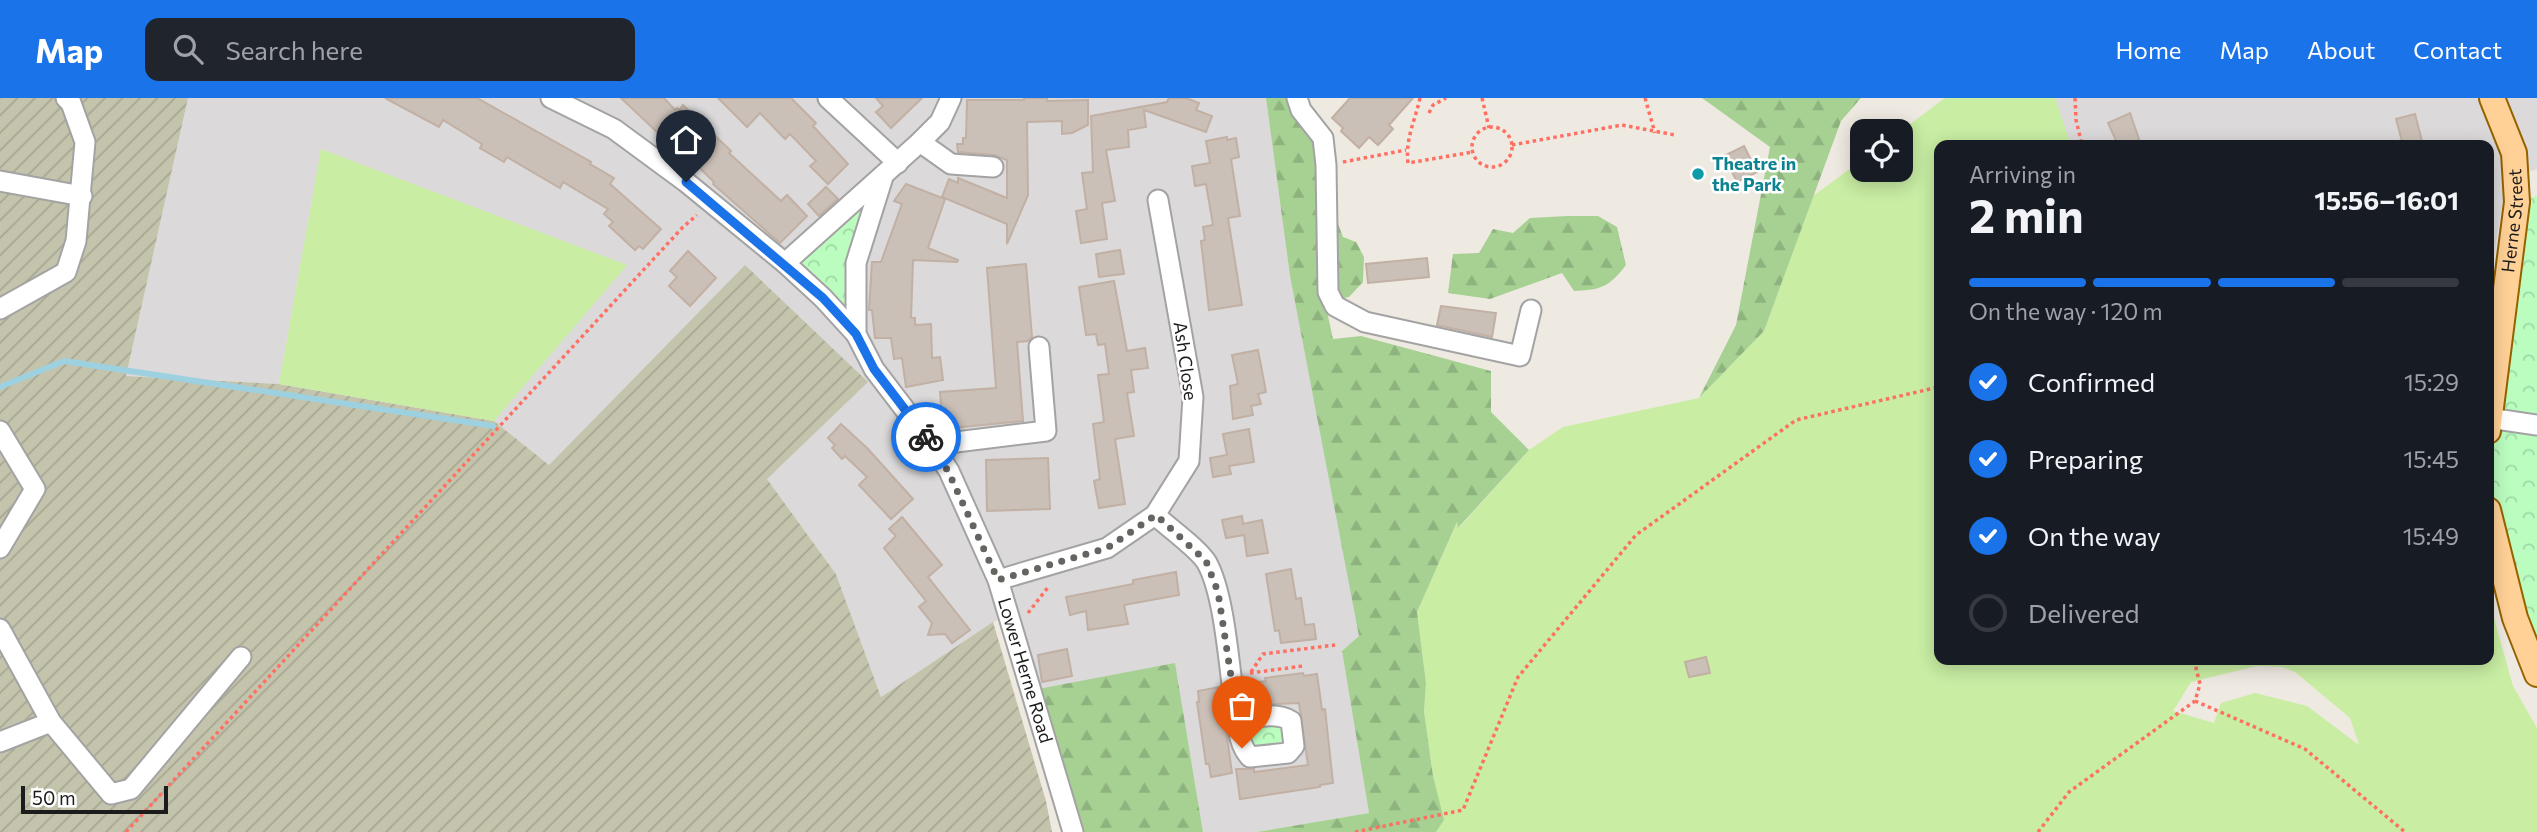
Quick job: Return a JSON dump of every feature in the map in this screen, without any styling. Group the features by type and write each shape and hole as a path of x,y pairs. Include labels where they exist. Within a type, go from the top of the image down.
{"main road":[{"name":"Herne Street","path":"2492,98 2514,152 2517,202 2494,379"},
{"path":"2494,536 2515,618 2537,674"}],"street":[{"path":"0,309 66,272 76,241 85,142 71,103 66,98"},
{"name":"Lower Herne Road","path":"551,98 614,129 712,203 785,263 823,298 856,334 874,369 932,445 948,471 998,580 1073,832"},
{"path":"828,98 898,163"},
{"name":"Lower Herne Road","path":"785,263 920,142 940,122 951,98"},
{"path":"1297,98 1301,110 1324,138 1328,292 1335,306 1365,321 1520,356 1531,310"},
{"path":"920,142 951,164 993,167"},
{"name":"Lower Herne Road","path":"856,334 856,262 883,177"},
{"path":"0,181 82,196"},
{"name":"Ash Close","path":"998,580 1107,548 1156,515 1189,461 1193,397 1158,200"},
{"path":"932,445 1046,431 1039,347"},
{"path":"2494,419 2537,425"},
{"path":"0,431 35,489 0,548"},
{"path":"1156,515 1206,561 1218,592 1237,720"},
{"path":"0,629 51,722 111,794 131,789 241,657"},
{"path":"0,742 51,722"}],"path":[{"path":"1420,98 1409,132 1406,150 1408,163 1473,152"},
{"path":"1429,113 1436,100 1446,98"},
{"path":"1482,98 1489,128"},
{"path":"1645,98 1655,132"},
{"path":"2075,98 2081,140"},
{"path":"1512,145 1622,125 1675,135"},
{"path":"1495,127 1507,133 1512,145 1510,158 1499,166 1486,167 1475,159 1473,152 1474,139 1489,128 1495,127"},
{"path":"1326,164 1406,150"},
{"path":"126,832 683,227 712,203"},
{"path":"1355,832 1463,810 1518,677 1636,535 1796,420 1934,388"},
{"path":"1019,656 1021,634 1028,613 1051,584"},
{"path":"1263,654 1335,645"},
{"path":"2038,832 2069,792 2195,701 2200,684 2195,665"},
{"path":"1250,673 1303,666"},
{"path":"2195,701 2305,749 2405,832"}],"shaded area":[{"path":"0,98 188,98 126,376 279,384 494,421 549,465 745,265 868,382 767,479 836,574 881,697 993,622 1046,801 1052,832 0,832"},
{"path":"188,98 1266,98 1290,276 1360,636 1342,651 1369,813 1257,832 1203,832 1175,664 1022,692 1000,618 881,697 836,574 767,479 745,266 549,465 494,421 627,265 321,149 279,384 126,376"},
{"path":"2055,98 2537,98 2537,169 2525,173 2504,194 2494,256 2494,140 2069,140"}],"green space":[{"path":"1266,98 1295,98 1320,124 1335,216 1343,237 1356,242 1364,257 1363,282 1349,297 1325,302 1333,339 1361,336 1491,371 1491,412 1529,450 1458,528 1457,522 1417,612 1426,683 1424,711 1433,776 1444,820 1436,832 1257,832 1369,813 1342,651 1359,636 1290,276"},
{"path":"1702,98 1861,98 1841,121 1764,331 1699,398 1736,325 1770,147"},
{"path":"1945,98 2055,98 2069,140 1934,140 1934,665 2494,665 2494,618 2513,686 2537,728 2537,832 1436,832 1443,820 1433,776 1424,711 1426,683 1417,612 1458,520 1459,528 1529,450 1563,427 1699,398 1764,331 1813,196 1850,169 1850,182 1913,182 1913,122","holes":["2257,666 2282,667 2295,672 2350,718 2359,745 2307,706 2255,693 2221,703 2214,723 2173,711 2191,682"]},
{"path":"321,149 627,265 494,421 279,384"},
{"path":"883,177 856,263 856,334 785,263"},
{"path":"2537,196 2537,674 2494,530 2494,384 2517,202"},
{"path":"1598,216 1617,227 1626,265 1609,283 1591,290 1574,291 1562,273 1490,299 1448,293 1453,254 1479,253 1493,229 1513,233 1530,218"},
{"path":"1175,663 1203,832 1067,832 1022,692"},
{"path":"1275,716 1294,746 1250,757 1237,720"}],"building":[{"path":"385,98 477,98 591,162 590,164 614,178 610,184 661,229 643,249 639,246 635,250 609,226 613,222 604,214 608,209 563,182 560,188 507,157 504,162 480,148 482,144 443,120 439,127"},
{"path":"621,98 664,98 675,110 679,110 683,105 781,201 787,195 807,216 780,243 713,184 714,182 678,147 676,150"},
{"path":"718,98 791,98 816,123 813,126 848,164 828,184 810,166 816,161 790,134 785,139 760,113 747,127"},
{"path":"876,98 922,98 891,128 876,112 883,106"},
{"path":"1047,98 1047,101 1088,100 1088,125 1072,133 1062,134 1062,121 1027,122 1028,195 1007,244 1007,224 942,197 949,179 958,183 958,178 1007,198 1007,160 994,155 958,152 957,144 963,144 963,138 966,138 967,100"},
{"path":"1169,98 1186,98 1199,103 1196,110 1212,116 1206,132 1144,110 1146,127 1128,130 1129,147 1106,150 1115,201 1102,203 1107,239 1081,243 1076,211 1087,209 1082,173 1093,172 1091,116 1167,102"},
{"path":"1350,98 1413,98 1389,125 1393,129 1378,145 1369,137 1359,148 1332,118"},
{"path":"2130,113 2139,140 2116,140 2108,123"},
{"path":"2415,114 2422,140 2402,140 2396,119"},
{"path":"1227,137 1227,140 1236,138 1239,157 1231,159 1240,216 1228,218 1242,305 1209,310 1201,241 1205,240 1203,227 1213,225 1206,184 1195,186 1192,166 1210,163 1206,141"},
{"path":"1744,146 1757,172 1737,182 1724,156"},
{"path":"906,184 945,199 928,248 958,260 913,260 911,318 915,318 915,325 931,324 932,358 940,357 943,380 906,387 902,358 894,359 891,338 875,338 872,310 869,310 872,262 881,262 902,204 894,201"},
{"path":"826,187 838,199 819,216 808,204"},
{"path":"1120,250 1124,274 1099,277 1096,254"},
{"path":"688,251 716,278 690,306 669,286 677,277 670,271"},
{"path":"1427,258 1429,277 1368,283 1366,264"},
{"path":"1026,264 1032,337 1028,341 1017,342 1023,421 943,429 940,392 996,388 987,268"},
{"path":"1114,281 1127,351 1145,348 1148,368 1131,370 1134,392 1127,393 1134,436 1115,439 1125,504 1099,508 1094,481 1100,479 1093,424 1104,422 1098,375 1109,374 1105,344 1098,345 1096,334 1086,335 1079,287"},
{"path":"1441,306 1496,313 1492,337 1437,325"},
{"path":"1258,350 1266,392 1258,394 1261,404 1251,406 1253,415 1233,419 1230,386 1238,384 1232,355"},
{"path":"841,424 868,449 913,499 891,519 859,485 867,477 845,456 842,459 832,448 835,445 828,438"},
{"path":"1249,429 1254,462 1229,466 1231,474 1213,477 1210,458 1227,455 1223,434"},
{"path":"1048,458 1050,509 987,511 986,460"},
{"path":"1242,516 1243,524 1262,520 1268,553 1247,556 1244,535 1226,538 1222,520"},
{"path":"902,517 942,565 928,577 970,630 952,643 945,634 928,635 932,623 919,607 926,601 884,548 896,536 889,529"},
{"path":"1291,569 1296,599 1301,598 1305,625 1314,624 1316,639 1281,643 1279,630 1275,631 1266,574"},
{"path":"1176,572 1179,595 1124,605 1128,624 1088,630 1086,611 1070,615 1066,597 1133,584 1133,580"},
{"path":"1067,649 1072,676 1042,682 1038,655"},
{"path":"1706,657 1710,673 1689,677 1685,662"},
{"path":"1303,673 1304,676 1317,674 1322,710 1325,709 1333,783 1240,799 1236,769 1254,769 1254,772 1308,765 1299,703 1255,705 1252,683 1266,681 1265,678"},
{"path":"1220,687 1232,773 1211,777 1209,764 1206,764 1197,702 1198,691"}],"waterway":[{"path":"0,387 64,361 493,426"}],"way so far":[{"path":"926,437 948,471 998,580 1107,548 1156,515 1206,561 1218,592 1242,748"}],"place":[{"name":"Theatre in the Park","path":"1698,174"}],"route":[{"path":"686,182 785,263 823,298 856,334 874,369 926,437"}]}
